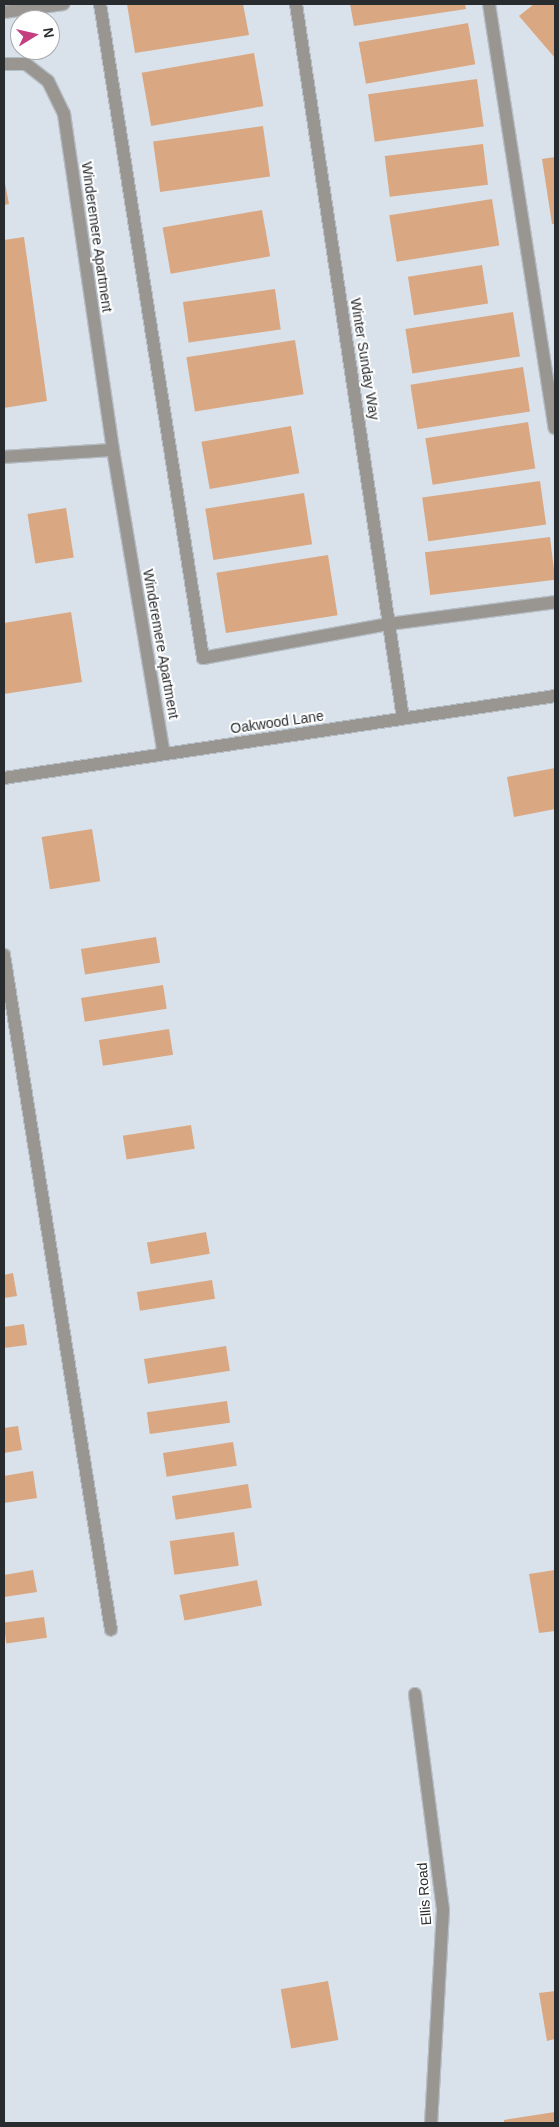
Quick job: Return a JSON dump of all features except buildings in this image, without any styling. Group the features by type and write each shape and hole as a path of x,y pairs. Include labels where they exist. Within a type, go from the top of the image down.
{"street":[{"path":"4,12 63,4"},
{"path":"100,4 203,658 389,624 555,602"},
{"name":"Winter Sunday Way","path":"296,4 403,718"},
{"path":"489,4 555,428"},
{"name":"Winderemere Apartment","path":"4,64 26,64 48,81 64,114 113,450 164,754"},
{"path":"4,457 113,450"},
{"name":"Oakwood Lane","path":"4,778 555,696"},
{"path":"4,955 111,1630"},
{"name":"Ellis Road","path":"415,1694 443,1910 431,2123"}]}
